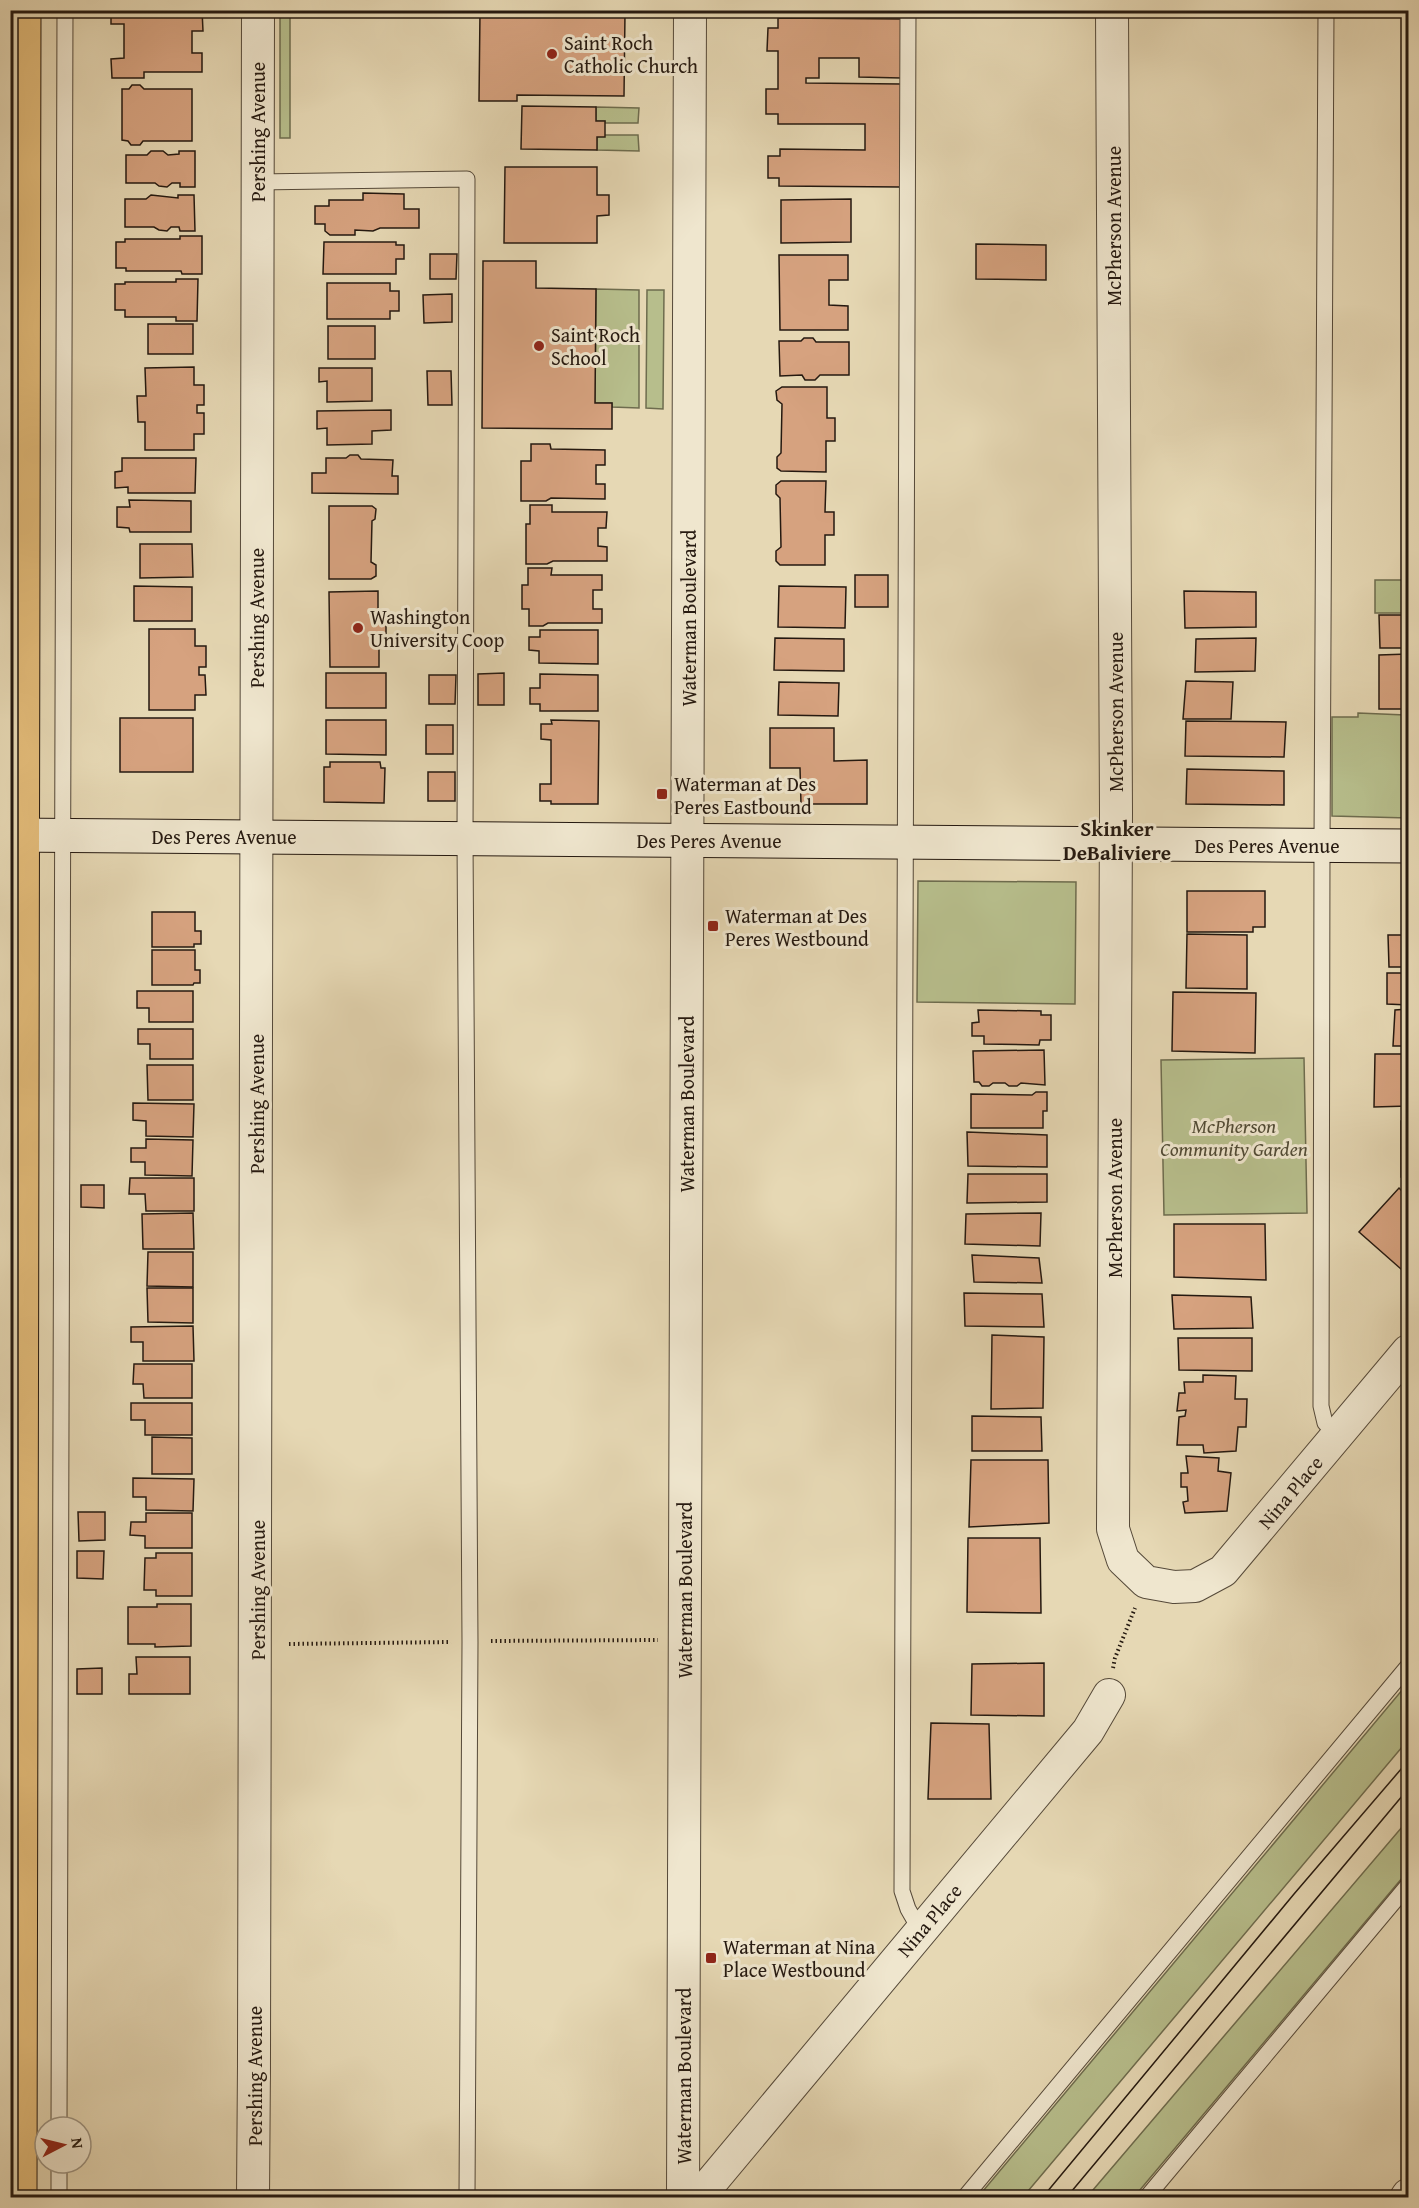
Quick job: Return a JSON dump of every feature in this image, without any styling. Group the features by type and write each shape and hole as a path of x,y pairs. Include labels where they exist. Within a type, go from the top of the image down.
{"main road":[{"path":"20,2198 16,835 24,10"}],"street":[{"name":"Pershing Avenue","path":"253,2198 257,1656 258,10"},
{"name":"Waterman Boulevard","path":"683,2198 690,10"},
{"name":"McPherson Avenue","path":"1112,10 1115,844 1113,1529 1123,1560 1146,1582"},
{"name":"Des Peres Avenue","path":"16,835 1408,846"},
{"name":"Nina Place","path":"1146,1582 1174,1587 1195,1586 1223,1571 1408,1351"},
{"name":"Nina Place","path":"698,2198 1088,1731 1109,1695"}],"lane":[{"path":"59,2115 65,10"},
{"path":"908,10 902,1892 908,1909 920,1930"},
{"path":"1326,10 1321,1406 1325,1423 1337,1436"},
{"path":"257,182 467,179 465,838 470,1642 467,2198"},
{"path":"964,2198 1408,1666"},
{"path":"1146,2198 1408,1886"},
{"path":"59,2175 59,2198"}],"path":[{"path":"1109,1695 1115,1658 1146,1582"}],"green space":[{"path":"280,11 290,11 290,138 280,138"},
{"path":"596,107 639,108 638,123 596,121"},
{"path":"638,135 639,151 597,150 597,137"},
{"path":"596,289 639,290 639,408 612,407 612,403 595,403"},
{"path":"647,290 664,290 663,409 646,408"},
{"path":"1375,580 1408,580 1408,613 1375,613"},
{"path":"1358,713 1408,717 1408,818 1332,816 1332,717 1358,717"},
{"path":"918,881 1076,882 1075,1004 917,1002"},
{"name":"McPherson Community Garden","path":"1304,1058 1307,1213 1164,1215 1161,1060"},
{"path":"1408,1683 1408,1740 1023,2197 978,2197"},
{"path":"1408,1820 1408,1871 1134,2197 1087,2197"}],"building":[{"path":"111,10 202,10 203,31 192,31 192,53 202,53 202,72 144,72 144,78 112,78 111,59 124,58 124,24 111,24"},
{"name":"Saint Roch Catholic Church","path":"480,12 625,13 624,96 517,95 517,101 479,101"},
{"path":"778,18 902,19 901,78 859,77 859,58 819,58 819,78 806,78 806,83 901,84 900,187 779,186 779,178 768,178 768,156 780,156 780,149 865,150 865,124 778,124 778,114 766,114 766,89 778,89 778,51 767,51 768,28 778,28"},
{"path":"132,85 140,85 144,89 192,89 192,141 143,141 140,145 131,145 128,141 122,140 122,89 129,89"},
{"path":"522,106 596,107 596,121 605,121 605,137 597,137 597,150 521,149"},
{"path":"151,151 163,151 168,155 179,154 179,151 195,151 195,187 180,187 180,183 172,183 167,187 155,183 126,183 126,155 147,155"},
{"path":"505,167 597,167 597,195 609,195 609,215 597,216 597,243 504,243"},
{"path":"363,193 404,194 404,209 419,209 419,228 380,228 373,231 355,230 355,235 330,235 325,231 325,224 315,224 315,206 329,206 329,200 363,200"},
{"path":"151,195 178,198 178,195 194,195 195,231 180,231 179,227 171,227 167,231 154,227 125,227 125,199 146,199"},
{"path":"851,199 851,242 781,243 781,200"},
{"path":"180,236 202,236 202,274 182,274 181,271 126,271 126,268 116,268 116,242 125,242 125,239 180,239"},
{"path":"324,242 396,242 396,245 404,245 404,259 396,259 396,274 323,274"},
{"path":"976,244 1046,245 1046,280 976,279"},
{"path":"430,254 457,254 456,279 430,279"},
{"path":"779,255 848,255 848,280 829,280 829,305 848,306 848,330 780,330"},
{"name":"Saint Roch School","path":"483,261 536,261 536,288 596,289 595,403 612,403 612,429 482,428"},
{"path":"176,279 198,279 197,321 176,321 176,317 125,317 125,310 115,310 115,284 176,282"},
{"path":"327,283 390,283 390,291 399,291 399,311 390,311 390,319 327,319"},
{"path":"452,294 452,322 424,323 423,295"},
{"path":"148,324 193,324 193,354 148,354"},
{"path":"328,326 375,326 375,359 328,359"},
{"path":"804,338 813,338 816,342 849,342 849,375 820,375 815,380 805,380 802,375 780,376 779,341 801,341"},
{"path":"194,367 194,385 204,385 204,405 197,405 197,413 204,413 204,434 194,434 194,450 145,450 145,422 138,422 137,396 146,396 145,368"},
{"path":"319,368 372,368 372,401 327,402 327,381 319,382"},
{"path":"427,371 451,371 452,405 428,405"},
{"path":"782,387 827,387 827,418 835,418 835,441 826,441 826,472 781,471 777,468 777,457 781,453 782,404 777,400 776,391"},
{"path":"391,410 391,430 372,431 372,444 327,445 327,428 317,429 317,411"},
{"path":"531,444 550,444 551,449 605,450 605,465 596,465 596,484 605,484 605,499 551,498 546,501 521,501 521,461 531,461"},
{"path":"350,455 358,455 361,459 393,460 392,476 398,476 398,494 312,493 312,473 326,473 326,458 346,458"},
{"path":"122,458 196,458 195,493 128,493 128,487 115,488 115,472 122,471"},
{"path":"781,481 826,481 825,512 834,512 834,535 825,535 825,565 780,565 776,561 776,551 781,547 780,498 776,494 776,485"},
{"path":"129,500 191,501 191,532 130,532 129,528 117,527 117,507 130,507"},
{"path":"530,505 552,505 552,512 607,512 606,528 598,528 598,546 607,547 607,561 553,561 547,564 526,564 526,524 530,524"},
{"name":"Washington University Coop","path":"329,506 372,506 376,509 375,519 372,521 371,562 376,565 376,576 371,579 329,579"},
{"path":"140,544 192,544 193,577 140,578"},
{"path":"528,568 552,568 551,575 602,575 602,590 593,590 593,609 602,609 602,623 548,623 543,626 529,626 529,609 522,609 522,585 528,585"},
{"path":"855,575 888,575 888,607 855,607"},
{"path":"134,586 192,587 192,621 134,621"},
{"path":"779,586 846,587 845,628 778,627"},
{"name":"Washington University Coop","path":"378,591 378,614 386,614 386,641 379,641 379,667 330,667 329,592"},
{"path":"1184,591 1256,592 1256,627 1185,628"},
{"path":"1379,615 1408,615 1408,648 1380,648"},
{"path":"149,629 195,629 195,646 206,646 206,667 199,667 199,675 205,675 206,695 195,695 195,710 149,710"},
{"path":"540,630 598,630 598,664 539,663 539,651 529,650 529,637 540,637"},
{"path":"775,638 844,639 844,671 774,670"},
{"path":"1256,638 1255,671 1195,672 1196,639"},
{"path":"1408,654 1408,709 1379,709 1379,655"},
{"path":"326,673 386,673 386,708 326,708"},
{"path":"504,673 504,705 478,705 478,674"},
{"path":"540,674 598,675 598,711 540,711 540,704 530,704 530,688 540,688"},
{"path":"429,675 456,675 455,704 429,704"},
{"path":"1186,681 1233,682 1231,719 1183,719"},
{"path":"779,682 839,683 838,716 778,715"},
{"path":"120,718 193,718 193,772 120,772"},
{"path":"326,720 386,720 386,755 326,754"},
{"path":"551,720 599,721 598,804 551,804 551,801 540,801 540,784 551,784 551,740 541,739 541,724 552,724"},
{"path":"1186,721 1286,722 1284,757 1185,756"},
{"path":"426,725 453,725 453,754 426,754"},
{"path":"770,728 834,728 834,761 867,760 867,804 801,804 800,768 770,768"},
{"path":"330,762 380,762 381,768 385,768 384,803 324,802 324,767 330,767"},
{"path":"1187,769 1284,771 1284,805 1186,804"},
{"path":"428,772 455,772 455,801 428,801"},
{"path":"1187,891 1265,891 1265,927 1253,927 1253,932 1187,932"},
{"path":"152,912 195,912 195,931 201,931 201,944 194,944 194,947 152,947"},
{"path":"1187,934 1247,935 1247,989 1186,988"},
{"path":"1388,935 1408,935 1408,967 1389,967"},
{"path":"152,950 195,950 195,970 200,970 200,983 152,985"},
{"path":"1387,973 1408,973 1408,1005 1387,1004"},
{"path":"137,991 193,991 193,1022 149,1022 149,1008 137,1008"},
{"path":"1173,992 1256,993 1255,1053 1172,1051"},
{"path":"1408,1009 1408,1046 1393,1046 1395,1010"},
{"path":"978,1010 1041,1011 1041,1015 1051,1015 1051,1040 1040,1040 1039,1045 984,1044 984,1036 972,1036 972,1023 979,1022"},
{"path":"138,1029 193,1029 193,1059 150,1059 150,1044 138,1044"},
{"path":"1044,1050 1045,1085 1021,1083 1017,1086 1009,1086 1005,1083 993,1083 989,1086 982,1086 979,1082 974,1082 973,1051"},
{"path":"1375,1054 1408,1054 1408,1106 1374,1107"},
{"path":"147,1065 193,1065 193,1100 148,1100"},
{"path":"1036,1092 1047,1092 1047,1111 1043,1111 1043,1128 971,1128 971,1094 1032,1095"},
{"path":"133,1103 194,1104 193,1137 146,1136 146,1121 133,1120"},
{"path":"1401,1121 1408,1121 1408,1177 1401,1177"},
{"path":"967,1132 1047,1135 1047,1167 968,1166"},
{"path":"146,1139 193,1140 192,1176 145,1175 145,1162 131,1162 131,1148 146,1148"},
{"path":"968,1174 1047,1174 1047,1202 967,1203"},
{"path":"130,1178 194,1178 194,1211 146,1211 145,1194 129,1194"},
{"path":"81,1185 104,1185 104,1208 81,1207"},
{"path":"1399,1188 1408,1197 1408,1261 1401,1269 1359,1232"},
{"path":"193,1213 194,1249 143,1249 142,1214"},
{"path":"1041,1213 1040,1246 965,1244 966,1214"},
{"path":"1174,1224 1265,1224 1266,1280 1174,1277"},
{"path":"148,1252 193,1252 193,1287 147,1286"},
{"path":"972,1255 1039,1258 1042,1283 974,1282"},
{"path":"147,1288 193,1288 193,1323 148,1322"},
{"path":"964,1293 1042,1294 1044,1327 965,1326"},
{"path":"1172,1295 1251,1297 1253,1328 1174,1329"},
{"path":"193,1326 194,1361 143,1361 143,1342 131,1342 131,1327"},
{"path":"992,1335 1044,1337 1043,1408 991,1409"},
{"path":"1178,1338 1252,1338 1252,1371 1179,1370"},
{"path":"134,1364 192,1364 192,1398 144,1398 143,1384 133,1384"},
{"path":"1203,1375 1236,1376 1235,1399 1247,1399 1246,1427 1238,1427 1236,1451 1204,1453 1203,1445 1177,1445 1179,1417 1185,1416 1186,1410 1177,1411 1179,1393 1185,1393 1184,1382 1203,1382"},
{"path":"131,1403 192,1403 192,1435 145,1435 145,1420 131,1420"},
{"path":"972,1416 1041,1417 1042,1451 972,1451"},
{"path":"152,1437 192,1438 192,1474 152,1474"},
{"path":"1186,1456 1219,1458 1218,1471 1231,1473 1227,1511 1185,1513 1183,1502 1188,1501 1187,1487 1181,1487 1181,1473 1188,1473"},
{"path":"971,1460 1048,1460 1049,1523 969,1527"},
{"path":"133,1478 194,1479 193,1511 146,1510 146,1497 133,1497"},
{"path":"78,1512 105,1512 105,1540 79,1541"},
{"path":"146,1513 192,1513 192,1548 145,1548 145,1536 130,1535 131,1522 146,1522"},
{"path":"968,1538 1040,1538 1041,1613 967,1612"},
{"path":"77,1551 104,1551 103,1579 77,1578"},
{"path":"156,1553 192,1553 192,1596 156,1596 156,1590 144,1590 145,1558 156,1558"},
{"path":"157,1604 191,1604 191,1646 155,1647 155,1644 128,1644 128,1607 157,1607"},
{"path":"136,1657 190,1657 190,1694 129,1694 129,1674 137,1674"},
{"path":"1044,1663 1044,1716 971,1715 972,1664"},
{"path":"102,1668 102,1694 77,1694 77,1669"},
{"path":"931,1723 989,1724 991,1799 928,1799"}],"tram line":[{"path":"1042,2198 1294,1894 1408,1761"},
{"path":"1066,2198 1408,1789"}],"place":[{"name":"Saint Roch Catholic Church","path":"552,54"},
{"name":"Saint Roch School","path":"539,346"},
{"name":"Washington University Coop","path":"358,628"},
{"name":"Waterman at Des Peres Eastbound","path":"662,794"},
{"name":"Waterman at Des Peres Westbound","path":"713,926"},
{"name":"Waterman at Nina Place Westbound","path":"711,1958"}],"district":[{"name":"Skinker DeBaliviere","path":"1117,840"}]}
